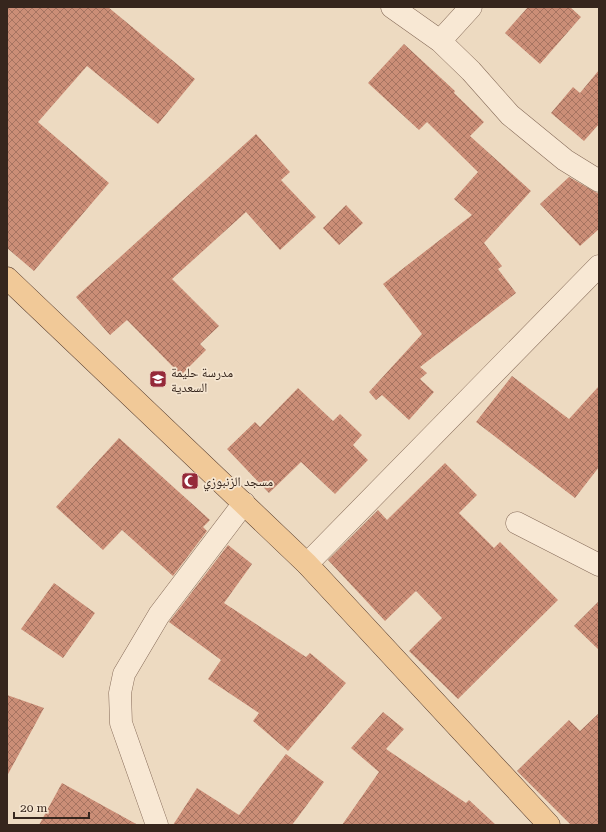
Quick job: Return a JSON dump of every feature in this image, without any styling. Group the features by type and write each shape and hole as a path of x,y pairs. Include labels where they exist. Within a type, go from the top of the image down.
{"main road":[{"path":"7,278 307,564 549,825"}],"street":[{"path":"392,7 440,41 471,71 510,115 566,160 599,181"},
{"path":"440,41 471,7"},
{"path":"307,564 599,266"},
{"path":"157,825 121,723 120,693 124,674 159,615 244,503"},
{"path":"517,523 599,565"}],"building":[{"path":"7,7 108,7 195,79 158,124 87,66 38,122 109,183 34,271 7,248"},
{"path":"528,7 570,7 581,17 540,64 505,33"},
{"path":"404,44 455,91 454,93 484,122 470,136 531,191 484,243 502,266 498,269 516,293 420,367 427,373 420,379 434,392 409,420 382,395 376,400 369,392 422,334 383,284 472,215 454,199 478,172 427,122 419,130 368,83"},
{"path":"599,70 599,124 584,141 551,113 573,87 580,93"},
{"path":"256,134 290,172 281,180 316,217 280,250 246,212 172,279 219,326 200,344 206,350 181,375 127,320 110,335 76,297"},
{"path":"569,177 599,194 599,229 580,246 540,204"},
{"path":"346,205 363,223 339,245 323,228"},
{"path":"512,376 569,419 599,386 599,467 575,498 476,422"},
{"path":"298,388 333,421 340,414 362,435 353,445 368,460 335,494 301,462 269,493 227,449 255,422 260,427"},
{"path":"119,438 210,520 203,527 207,531 173,576 122,530 103,550 56,507"},
{"path":"445,463 477,495 459,513 494,548 500,542 558,600 458,699 409,651 442,618 416,591 385,621 328,560 378,510 387,520"},
{"path":"228,545 252,564 224,603 306,657 310,653 346,683 288,751 253,721 259,713 208,679 221,660 169,622"},
{"path":"54,583 95,613 63,658 21,629"},
{"path":"599,601 599,650 574,626"},
{"path":"7,695 44,708 7,776"},
{"path":"383,712 404,729 386,749 466,803 469,800 496,825 342,825 379,772 351,748"},
{"path":"599,713 599,825 571,825 517,771 569,720 580,731"},
{"path":"286,754 324,782 292,825 173,825 197,788 239,815"},
{"path":"62,783 138,825 39,825"}],"place":[{"name":"مدرسة حليمة السعدية","path":"158,379"},
{"name":"مسجد الزنبوزي","path":"190,481"}]}
